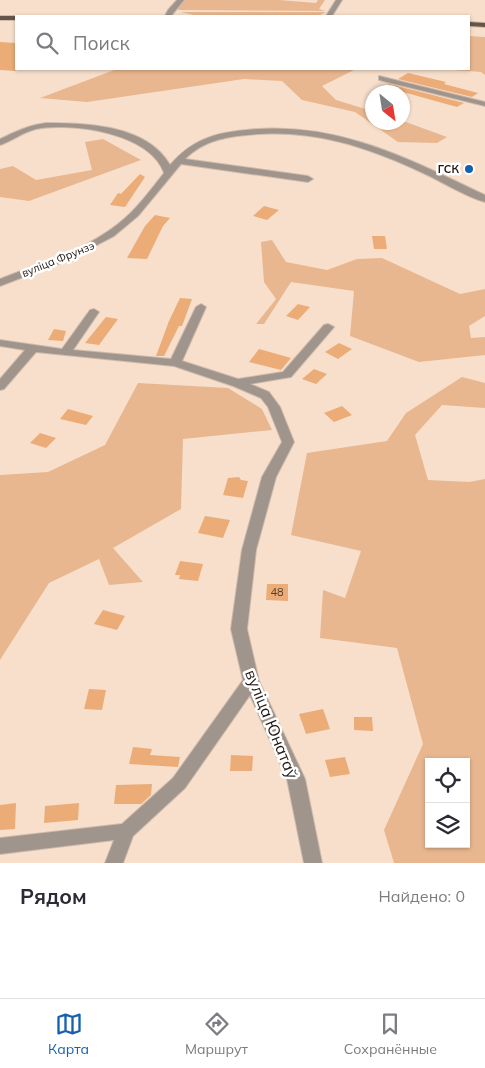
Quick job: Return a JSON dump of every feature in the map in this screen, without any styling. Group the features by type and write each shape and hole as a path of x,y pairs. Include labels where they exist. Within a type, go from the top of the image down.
{"main road":[{"path":"0,18 15,18"},
{"path":"470,24 485,25"}],"street":[{"path":"168,15 181,0"},
{"path":"330,15 338,0"},
{"path":"382,78 485,104"},
{"path":"0,142 36,127 52,126 93,130 135,140 160,157 167,165 169,173"},
{"name":"вуліца Фрунзэ","path":"0,283 101,242 124,224 178,161 199,144 256,129 299,129 324,133 385,152 485,199"},
{"path":"178,161 308,179"},
{"path":"175,363 201,307"},
{"path":"65,353 94,312"},
{"path":"0,343 65,353 175,363 237,383 287,375 328,327"},
{"path":"0,386 32,349"},
{"name":"вуліца Юнатаў","path":"237,383 265,395 274,407 288,442 269,478 249,550 239,629 251,681 296,779 313,863"},
{"path":"114,863 126,831 179,783 251,681"},
{"path":"0,846 126,831"}],"shaded area":[{"path":"185,0 279,0 316,3 318,0 325,0 319,9 325,11 179,10 177,8"},
{"path":"180,12 326,12 320,15 194,15"},
{"path":"470,36 485,37 485,75 481,72 454,70 470,70"},
{"path":"114,70 354,70 322,86 336,100 365,109 365,119 355,112 302,100 282,81 244,79 87,102 40,98"},
{"path":"410,124 447,137 437,143 398,142 381,130 410,130"},
{"path":"103,139 141,160 29,201 0,197 0,169 13,166 36,180 92,170 85,142"},
{"path":"272,240 286,262 327,270 357,259 382,258 460,294 485,289 485,316 469,326 471,338 485,337 485,355 419,362 350,336 354,291 291,282 264,324 256,324 276,299 264,282 261,242"},
{"path":"462,377 485,383 485,408 442,405 415,435 428,480 469,482 485,479 485,863 394,863 384,830 423,744 397,648 320,638 323,590 345,598 361,551 291,535 307,453 387,441 406,413"},
{"path":"138,383 228,388 262,409 272,430 183,439 181,509 113,548 143,582 109,585 99,559 49,583 0,660 0,475 48,472 105,445"}],"building":[{"path":"0,42 15,43 16,71 0,70"},
{"path":"408,73 446,82 444,84 478,93 472,97 398,79"},
{"path":"410,89 464,103 457,107 410,94"},
{"path":"140,174 145,177 125,207 110,205 118,193 121,194"},
{"path":"264,206 279,210 267,220 253,216"},
{"path":"155,215 170,218 163,226 147,259 127,258 145,226"},
{"path":"372,236 385,236 387,249 374,249"},
{"path":"180,298 192,299 182,326 179,326 164,356 156,356 169,321"},
{"path":"298,304 310,307 298,320 286,316"},
{"path":"106,317 118,319 99,345 85,343"},
{"path":"54,329 66,331 63,341 48,340"},
{"path":"339,343 352,349 338,359 325,352"},
{"path":"259,349 291,358 281,370 249,362"},
{"path":"314,369 327,374 316,384 302,379"},
{"path":"342,406 352,415 334,422 324,413"},
{"path":"68,409 93,416 86,425 60,419"},
{"path":"40,433 56,438 46,448 30,443"},
{"path":"239,477 241,480 248,481 243,498 223,495 228,478"},
{"path":"205,516 230,520 223,538 198,533"},
{"path":"180,561 203,564 198,581 179,579 180,575 175,575"},
{"path":"267,584 288,584 288,601 266,600"},
{"path":"103,610 125,616 117,630 94,624"},
{"path":"89,689 106,690 102,710 84,709"},
{"path":"323,709 330,729 306,734 299,714"},
{"path":"354,717 372,717 373,731 354,730"},
{"path":"133,747 152,749 150,755 180,757 178,767 129,764"},
{"path":"231,755 253,756 252,771 230,771"},
{"path":"345,757 350,774 330,777 325,760"},
{"path":"152,784 151,795 141,804 114,804 116,785"},
{"path":"16,803 15,829 0,830 0,805"},
{"path":"79,803 78,820 44,823 45,806"}],"place":[{"name":"ГСК","path":"469,169"}]}
